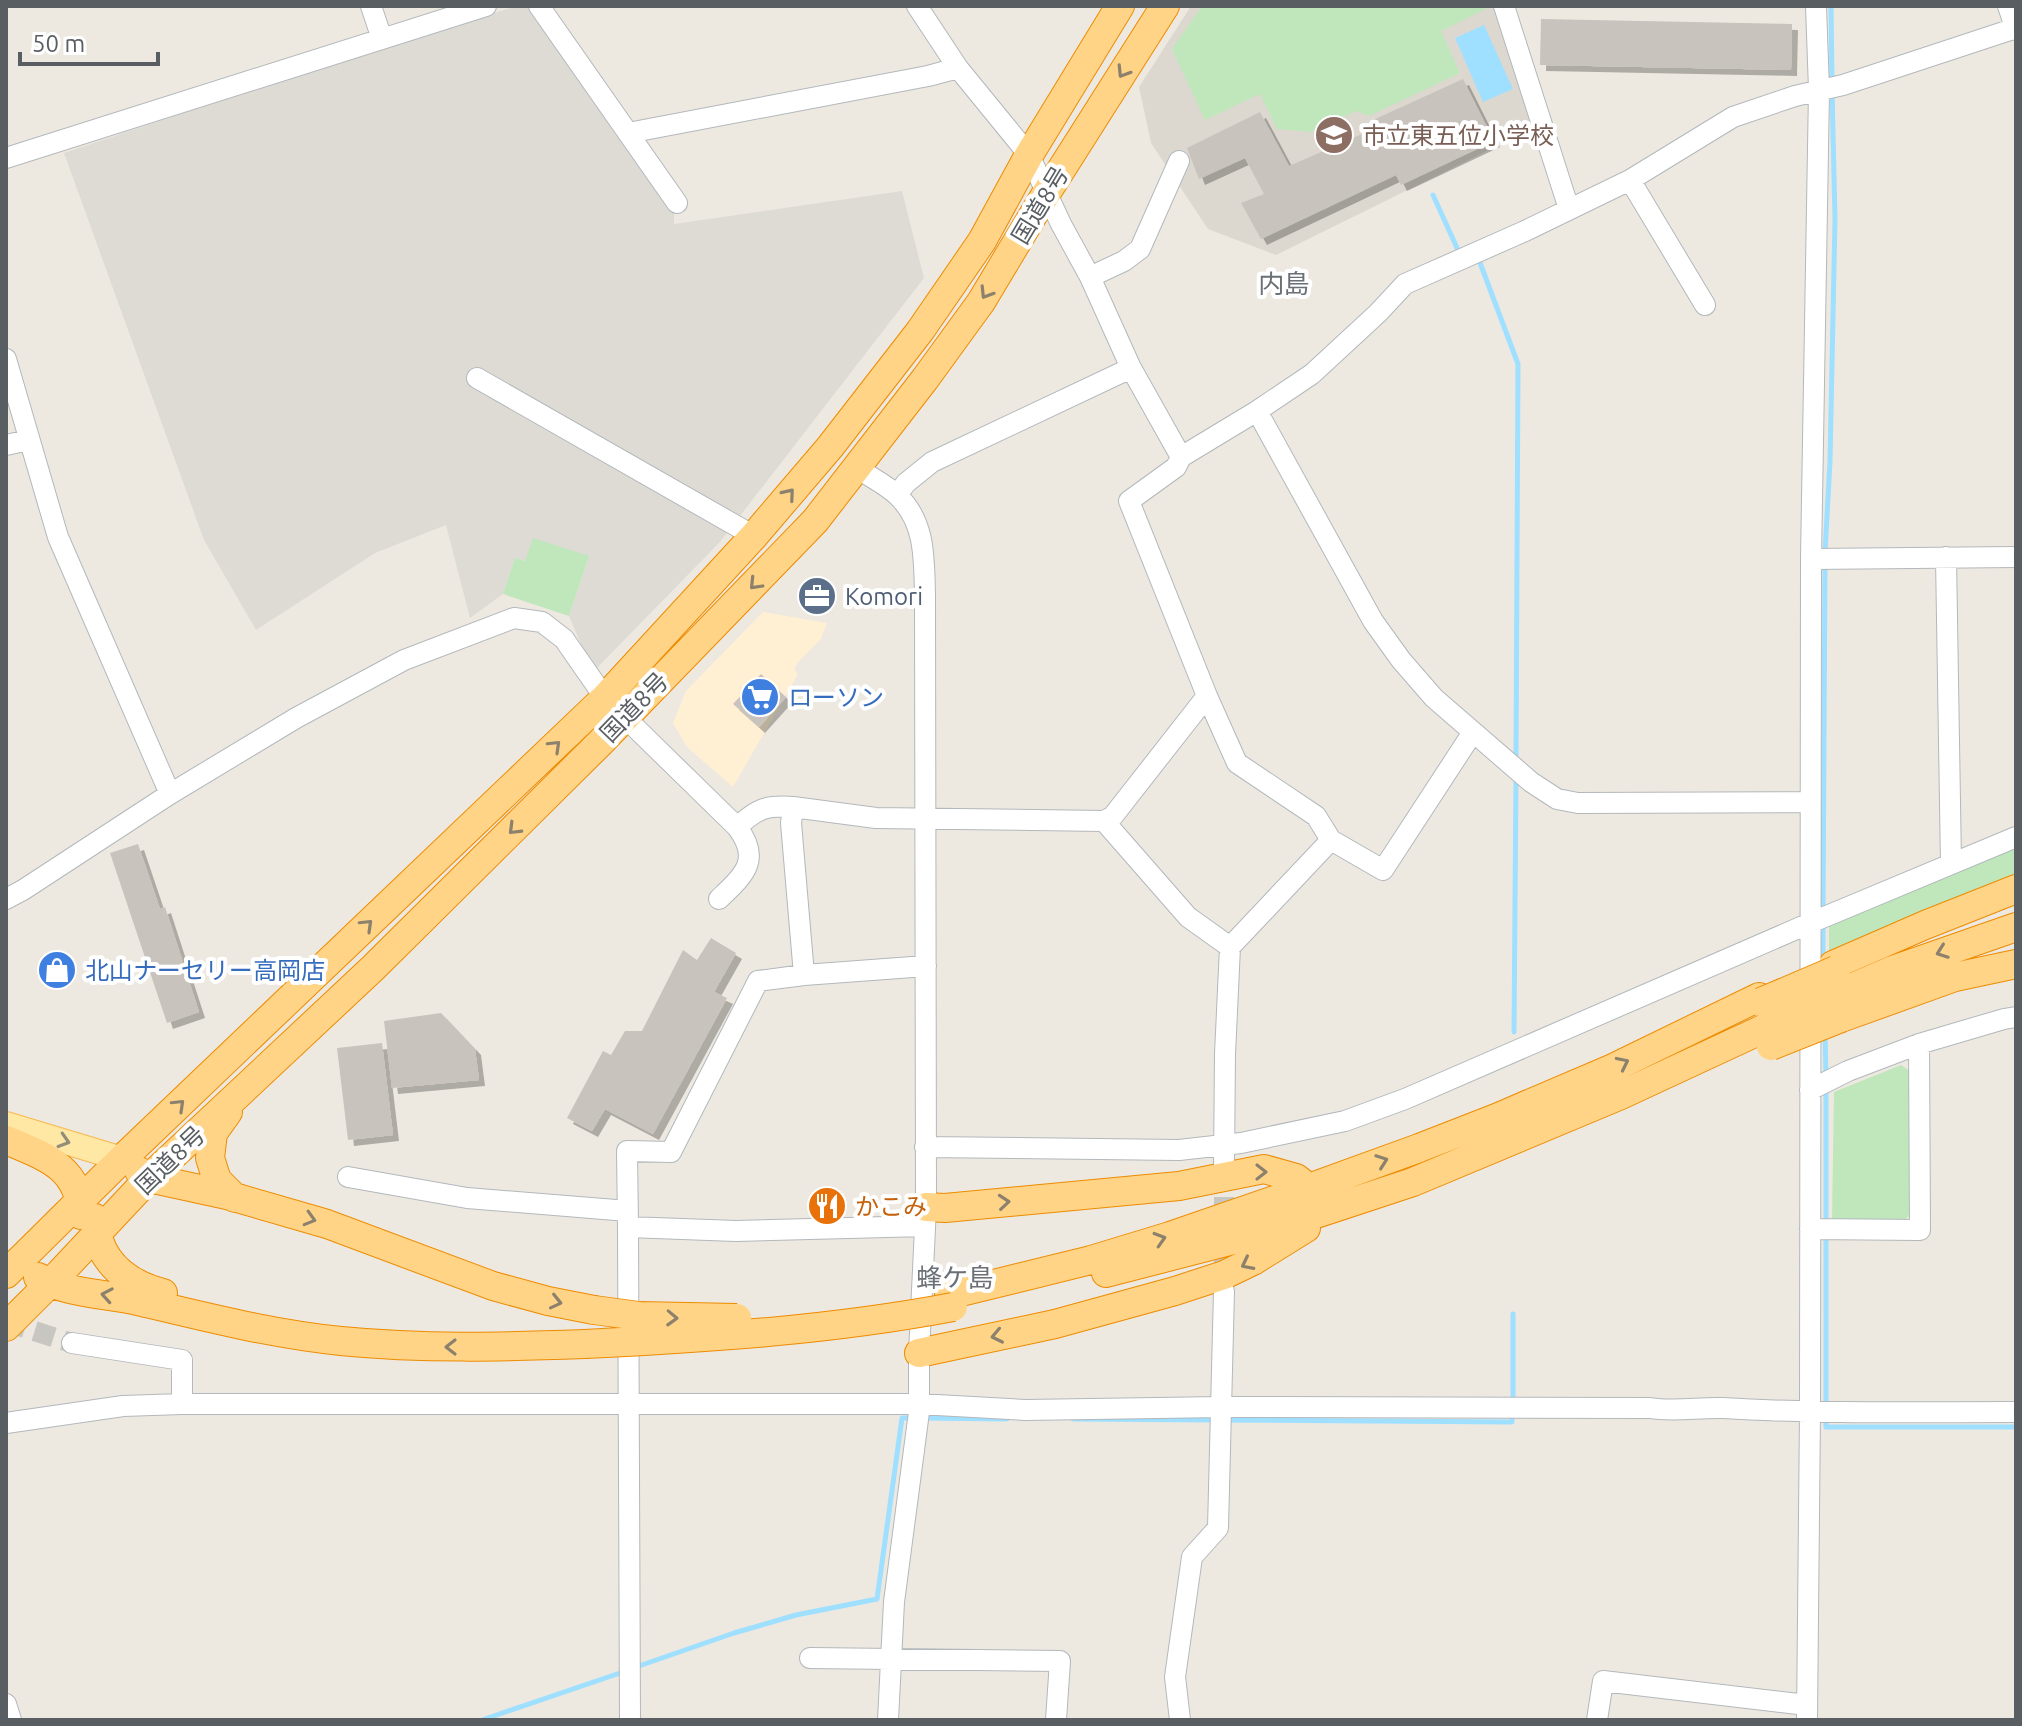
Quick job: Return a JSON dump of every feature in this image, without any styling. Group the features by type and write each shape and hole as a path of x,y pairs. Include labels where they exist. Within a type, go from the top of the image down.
{"highway":[{"name":"国道8号","path":"6,1327 149,1178 373,968 615,708 830,447 920,331 982,241 1029,155 1120,6"},
{"name":"国道8号","path":"10,1266 805,532 857,468 981,302 1165,6"},
{"path":"1837,987 1925,925 2016,889"},
{"path":"10,1266 116,1296 265,1330 341,1341 417,1347 585,1344 730,1336 899,1317 1170,1236 1309,1188 1496,1118 1681,1035 1763,1019 1837,987 1904,943 2016,906"},
{"path":"265,1330 187,1300 141,1287 119,1272 105,1256 96,1235 95,1210 117,1164 149,1178 327,1224 493,1286 594,1310 680,1318 779,1316 951,1301 1052,1286 1161,1260 1249,1236 1413,1182 1621,1095 1763,1019 1837,987 2016,927"},
{"path":"1837,987 1955,977 2016,964"},
{"path":"235,1198 217,1180 210,1158 213,1133 245,1089"},
{"path":"6,1140 53,1161 74,1183 81,1200 81,1230 54,1279"},
{"path":"926,1217 945,1208 1179,1186 1264,1169 1296,1178 1309,1188"},
{"path":"919,1353 1055,1324 1224,1275 1253,1261 1325,1216 1363,1198"}],"main road":[{"path":"6,1124 117,1164"}],"street":[{"path":"371,6 382,39"},
{"path":"6,158 486,6"},
{"path":"539,6 677,203"},
{"path":"917,6 958,68 1029,155 1131,368 1181,457"},
{"path":"1504,6 1569,209"},
{"path":"1597,1720 1603,1681 1807,1713 1809,802 1819,90 1816,6"},
{"path":"1473,732 1383,870 1331,840 1316,816 1237,763 1129,501 1176,467 1181,457 1312,374 1405,284 1630,180 1733,117 2016,29 2008,6"},
{"path":"628,133 958,68"},
{"path":"1090,277 1124,261 1140,249 1179,161"},
{"path":"1630,180 1705,305"},
{"path":"6,359 58,537 170,794"},
{"path":"897,495 906,483 932,462 1131,368"},
{"path":"477,378 754,536"},
{"path":"1257,411 1373,621 1401,660 1434,698 1531,782 1557,799 1578,803 1809,802"},
{"path":"6,445 29,440"},
{"path":"857,468 897,495 913,514 923,543 926,1217 918,1415 894,1602 888,1720"},
{"path":"1946,557 1951,864"},
{"path":"1811,559 2016,557"},
{"path":"6,899 296,718 404,660 514,618 542,622 564,639 615,708 748,841 750,860 738,881 719,899"},
{"path":"737,827 752,813 773,806 876,818 1104,821 1113,816 1207,696"},
{"path":"793,807 791,823 804,975"},
{"path":"1104,821 1188,917 1230,947"},
{"path":"925,1147 1179,1150 1224,1155 1345,1121 2016,837"},
{"path":"1224,1155 1230,947 1331,840"},
{"path":"630,1720 627,1151 671,1152 758,981 926,966"},
{"path":"1810,1090 1848,1071 1919,1044 2016,1017"},
{"path":"1810,1229 1920,1230 1919,1044"},
{"path":"348,1177 467,1198 736,1231 926,1217"},
{"path":"1180,1720 1175,1677 1192,1557 1218,1528 1224,1291"},
{"path":"72,1343 182,1360 182,1404"},
{"path":"6,1423 123,1406 182,1404 630,1403 918,1415 1025,1410 1222,1417 1500,1408 2016,1412"},
{"path":"810,1658 1060,1661 1056,1720"},
{"path":"6,1704 11,1720"}],"shaded area":[{"path":"518,6 528,6 674,213 674,224 902,191 924,278 719,543 593,672 569,616 589,556 525,561 515,558 503,594 470,618 446,525 375,553 256,630 204,540 64,153 399,41"},
{"name":"市立東五位小学校","path":"1191,6 1493,6 1533,128 1276,255 1208,229 1151,143 1139,87"},
{"path":"763,612 827,623 821,639 794,669 798,674 733,787 687,747 673,723 686,691"}],"green space":[{"path":"1202,6 1484,6 1486,9 1441,31 1460,73 1369,116 1356,111 1311,132 1277,129 1260,94 1205,120 1172,49"},
{"path":"533,538 589,556 569,616 503,594 515,558 525,561"},
{"path":"2016,846 2016,876 1829,953 1829,920"},
{"path":"1901,1065 1911,1072 1908,1217 1902,1222 1832,1220 1834,1092"}],"water":[{"path":"1484,25 1513,89 1483,102 1455,38"}],"building":[{"path":"1541,19 1792,24 1791,70 1540,65"},
{"path":"1463,79 1494,141 1401,185 1396,175 1261,239 1241,203 1264,194 1245,158 1199,179 1187,148 1260,112 1289,166 1376,128 1373,120"},
{"path":"761,674 786,697 759,727 733,704"},
{"path":"138,844 160,909 165,907 199,1012 167,1023 110,853"},
{"path":"711,938 736,953 714,992 727,998 653,1134 605,1109 592,1131 567,1118 603,1051 611,1055 625,1031 642,1031 683,950 697,960"},
{"path":"441,1013 475,1049 479,1080 392,1088 384,1021"},
{"path":"382,1043 393,1135 348,1140 337,1048"}],"waterway":[{"path":"1831,6 1832,81"},
{"path":"1825,553 1835,219 1832,91"},
{"path":"1433,195 1457,248"},
{"path":"1479,260 1518,364 1516,760"},
{"path":"1823,913 1825,563"},
{"path":"1514,1032 1516,778"},
{"path":"1823,923 1823,961"},
{"path":"1825,1035 1826,1077"},
{"path":"1826,1087 1826,1225"},
{"path":"1826,1235 1826,1409"},
{"path":"1513,1314 1513,1405"},
{"path":"1225,1420 1512,1422 1512,1415"},
{"path":"636,1667 796,1615 877,1599 902,1418 911,1418"},
{"path":"921,1418 1007,1419"},
{"path":"1073,1419 1215,1420"},
{"path":"1826,1419 1826,1427 2016,1427"},
{"path":"482,1720 623,1672"}],"tunnel":[{"path":"1224,1167 1224,1287"},
{"path":"6,1322 72,1343"}],"place":[{"name":"市立東五位小学校","path":"1334,135"},
{"name":"Komori","path":"817,596"},
{"name":"ローソン","path":"760,697"},
{"name":"北山ナーセリー高岡店","path":"57,970"},
{"name":"かこみ","path":"827,1206"}],"district":[{"name":"内島","path":"1284,283"},
{"name":"蜂ケ島","path":"955,1277"}]}
